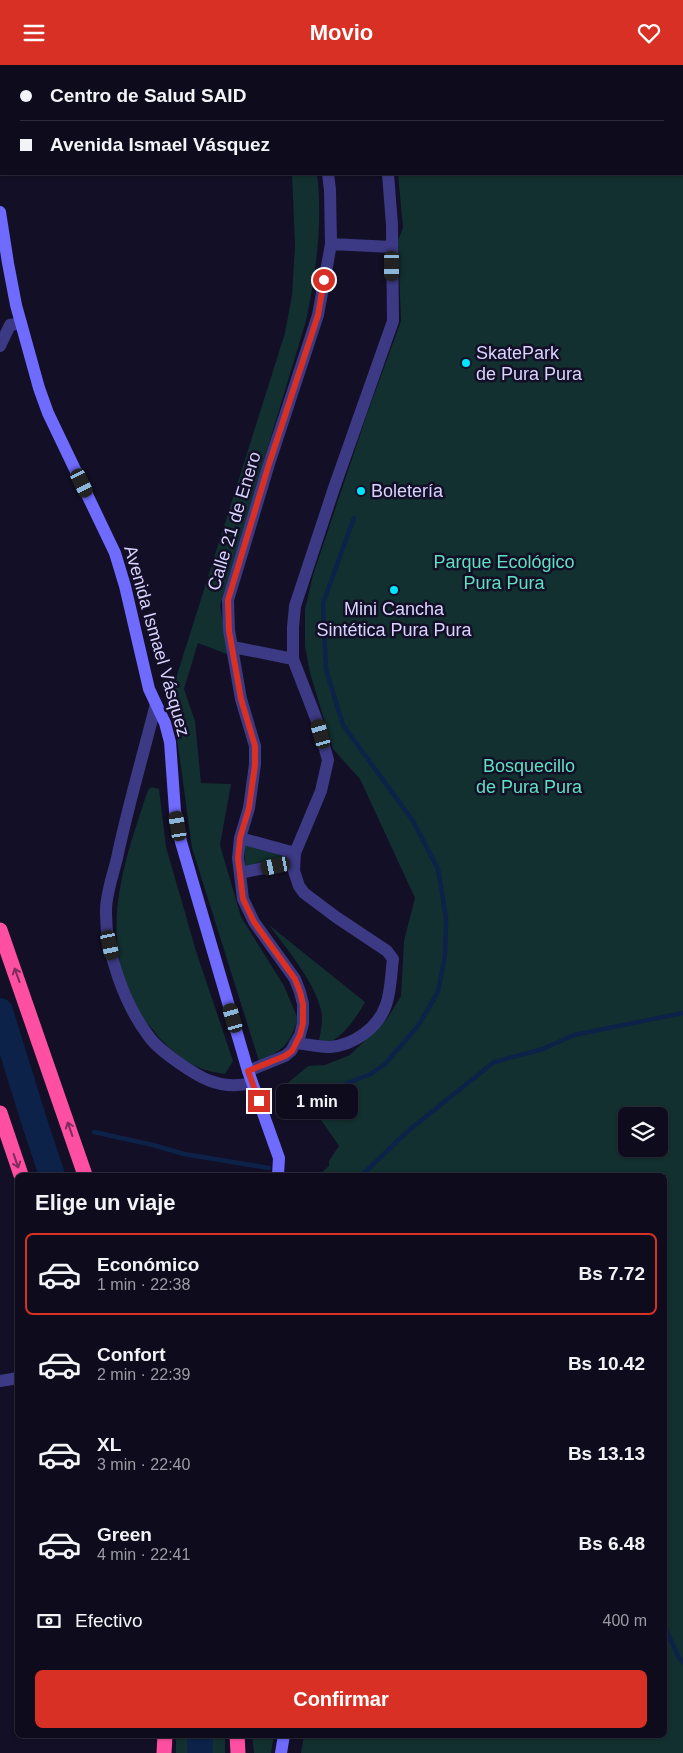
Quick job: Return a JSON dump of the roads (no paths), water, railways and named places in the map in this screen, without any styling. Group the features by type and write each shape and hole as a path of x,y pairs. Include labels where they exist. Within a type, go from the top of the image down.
{"highway":[{"path":"0,930 84,1173"},
{"path":"0,1113 20,1173"},
{"path":"164,1753 165,1738"},
{"path":"237,1738 238,1753"}],"main road":[{"name":"Avenida Ismael Vásquez","path":"0,212 4,264 39,388 48,413 115,553 126,586 149,689 165,723 170,742 175,811 181,842 250,1077 279,1158 278,1173"},
{"path":"281,1753 284,1738"}],"street":[{"name":"Calle 21 de Enero","path":"156,704 120,845 106,909 107,929 114,962 135,1015 150,1039 160,1049 192,1073 207,1080 239,1086 292,1051 300,1035 303,1023 303,1004 295,979 254,922 243,899 238,858 240,838 249,808 255,765 255,746 241,699 229,631 228,600 266,473 318,315 331,244 328,175"},
{"path":"295,1043 329,1047 356,1040 370,1029 382,1014 386,1004 393,959 387,951 304,893 296,880 294,871 295,858 321,791 328,760 317,721 293,659 295,606 393,321 392,225 388,175"},
{"path":"331,244 392,247"},
{"path":"0,346 10,325 21,323"},
{"path":"233,647 293,659"},
{"path":"240,838 295,858"},
{"path":"240,873 295,858"},
{"path":"0,1381 15,1378"}],"waterway":[{"path":"319,1086 337,1087 371,1074 385,1064 418,1026 438,992 445,956 446,918 438,869 413,821 343,725 326,669 323,603 354,518"},
{"path":"0,1011 51,1173"},
{"path":"364,1173 408,1131 494,1062 543,1049 574,1035 683,1013"},
{"path":"94,1132 184,1154 269,1168"},
{"path":"667,1631 679,1658 683,1662"},
{"path":"200,1738 200,1753"}],"place":[{"name":"SkatePark de Pura Pura","path":"466,363"},
{"name":"Boletería","path":"361,491"},
{"name":"Mini Cancha Sintética Pura Pura","path":"394,590"}],"park label":[{"name":"Parque Ecológico Pura Pura","path":"504,572"},
{"name":"Bosquecillo de Pura Pura","path":"529,776"}]}
